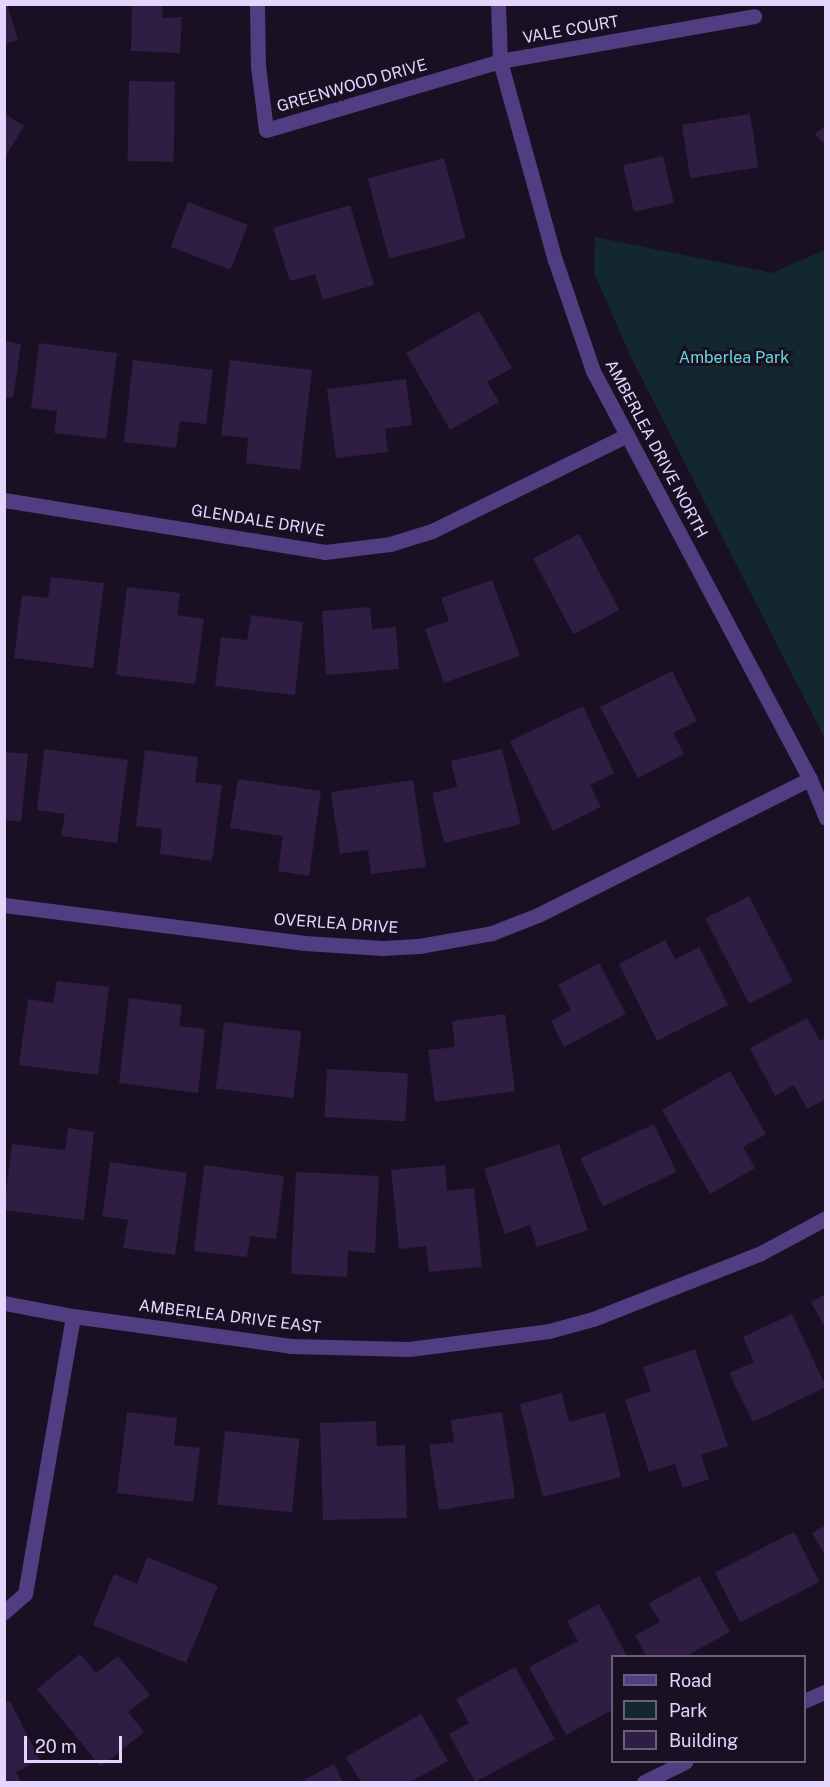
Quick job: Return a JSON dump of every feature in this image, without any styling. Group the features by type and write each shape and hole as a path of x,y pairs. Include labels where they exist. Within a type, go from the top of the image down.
{"street":[{"name":"GREENWOOD DRIVE","path":"257,4 258,66 266,130 500,61"},
{"name":"AMBERLEA DRIVE NORTH","path":"498,4 500,61 562,282 593,371 810,779 825,818"},
{"name":"VALE COURT","path":"500,61 754,16"},
{"name":"GLENDALE DRIVE","path":"4,500 325,552 390,544 432,531 627,435"},
{"name":"OVERLEA DRIVE","path":"4,905 305,943 382,948 419,946 492,933 538,915 810,779"},
{"name":"AMBERLEA DRIVE EAST","path":"4,1303 73,1316 291,1346 409,1349 549,1331 592,1319 760,1253 825,1218"},
{"path":"4,1612 25,1594 73,1316"},
{"path":"806,1700 825,1691"},
{"path":"644,1782 681,1763"}],"green space":[{"name":"Amberlea Park","path":"595,237 772,273 825,250 825,739 631,357 594,273"}],"building":[{"path":"4,4 7,4 18,40 4,44"},
{"path":"132,4 163,4 162,18 182,17 180,53 131,51"},
{"path":"129,81 175,82 174,162 128,161"},
{"path":"5,114 24,126 5,157"},
{"path":"750,114 758,167 690,178 682,125"},
{"path":"826,125 826,146 815,134"},
{"path":"663,156 674,203 634,212 623,165"},
{"path":"444,158 465,238 389,259 368,178"},
{"path":"188,202 248,225 231,270 171,247"},
{"path":"350,205 374,285 323,300 315,274 290,281 273,228"},
{"path":"479,311 512,368 487,382 499,402 450,430 406,353"},
{"path":"4,341 21,344 13,398 4,397"},
{"path":"39,343 117,353 106,439 54,433 57,411 31,408"},
{"path":"133,360 213,370 206,424 180,421 176,448 124,442"},
{"path":"230,360 312,370 300,470 246,463 248,438 221,435"},
{"path":"406,379 412,425 385,429 388,452 336,458 327,389"},
{"path":"579,534 619,610 573,634 533,558"},
{"path":"51,577 104,583 93,668 14,658 22,595 48,598"},
{"path":"492,580 520,656 444,683 425,629 449,621 441,598"},
{"path":"127,587 180,593 177,615 204,619 195,684 116,675"},
{"path":"370,607 372,629 396,627 399,669 326,675 322,611"},
{"path":"251,615 303,622 295,695 215,686 221,637 247,640"},
{"path":"672,671 697,721 673,733 684,754 638,778 600,707"},
{"path":"583,706 614,773 590,785 601,807 553,831 510,741"},
{"path":"44,749 128,760 117,843 61,836 65,814 37,810"},
{"path":"502,749 521,824 444,843 432,793 457,787 451,761"},
{"path":"145,750 198,757 195,782 222,785 212,861 160,854 162,829 136,826"},
{"path":"4,752 28,754 21,822 4,820"},
{"path":"238,779 321,791 309,876 278,871 283,836 230,828"},
{"path":"413,780 426,867 371,874 368,850 340,854 331,792"},
{"path":"749,896 793,982 749,1004 705,918"},
{"path":"665,940 675,959 699,947 728,1005 657,1041 619,964"},
{"path":"599,963 626,1014 564,1047 551,1021 571,1010 558,985"},
{"path":"57,981 109,987 98,1075 19,1065 28,999 53,1003"},
{"path":"129,998 182,1005 179,1026 205,1029 198,1093 119,1083"},
{"path":"505,1014 515,1091 435,1102 428,1050 455,1047 452,1021"},
{"path":"807,1018 820,1041 826,1038 826,1099 807,1109 794,1085 775,1096 750,1048"},
{"path":"224,1022 301,1032 293,1098 216,1089"},
{"path":"327,1069 408,1073 405,1121 324,1117"},
{"path":"730,1071 766,1134 743,1147 755,1168 710,1194 662,1110"},
{"path":"654,1124 676,1172 603,1206 581,1158"},
{"path":"68,1128 94,1132 84,1220 4,1210 12,1144 65,1150"},
{"path":"559,1144 588,1230 537,1247 530,1225 505,1234 484,1169"},
{"path":"110,1162 187,1173 175,1255 123,1248 128,1220 102,1216"},
{"path":"204,1165 284,1176 276,1239 250,1236 247,1257 194,1251"},
{"path":"445,1165 447,1191 474,1188 482,1267 429,1272 426,1246 399,1249 391,1170"},
{"path":"296,1172 379,1176 375,1253 348,1251 347,1277 291,1274"},
{"path":"826,1294 826,1330 811,1302"},
{"path":"792,1314 826,1387 753,1422 729,1373 754,1362 743,1337"},
{"path":"695,1349 728,1446 701,1455 709,1479 683,1488 675,1464 649,1472 625,1400 651,1391 643,1367"},
{"path":"562,1393 569,1422 605,1412 621,1477 543,1497 520,1404"},
{"path":"127,1412 177,1418 174,1445 200,1448 193,1502 117,1493"},
{"path":"502,1412 515,1498 439,1510 429,1445 454,1442 451,1420"},
{"path":"376,1421 377,1446 405,1445 407,1518 323,1520 320,1423"},
{"path":"225,1431 300,1439 292,1512 217,1505"},
{"path":"826,1525 826,1557 812,1533"},
{"path":"794,1532 819,1582 740,1622 715,1572"},
{"path":"147,1557 218,1586 186,1663 93,1625 114,1574 137,1584"},
{"path":"699,1576 730,1632 688,1655 645,1655 635,1635 660,1622 649,1603"},
{"path":"599,1604 626,1655 611,1655 611,1711 566,1735 529,1667 578,1641 567,1621"},
{"path":"80,1654 96,1673 118,1656 150,1695 128,1712 144,1732 101,1767 37,1689"},
{"path":"515,1667 555,1739 475,1782 449,1734 469,1723 456,1699"},
{"path":"10,1701 40,1760 16,1772 21,1782 4,1782 4,1704"},
{"path":"421,1714 448,1761 410,1782 361,1782 346,1757"},
{"path":"334,1764 343,1782 300,1782"}]}
